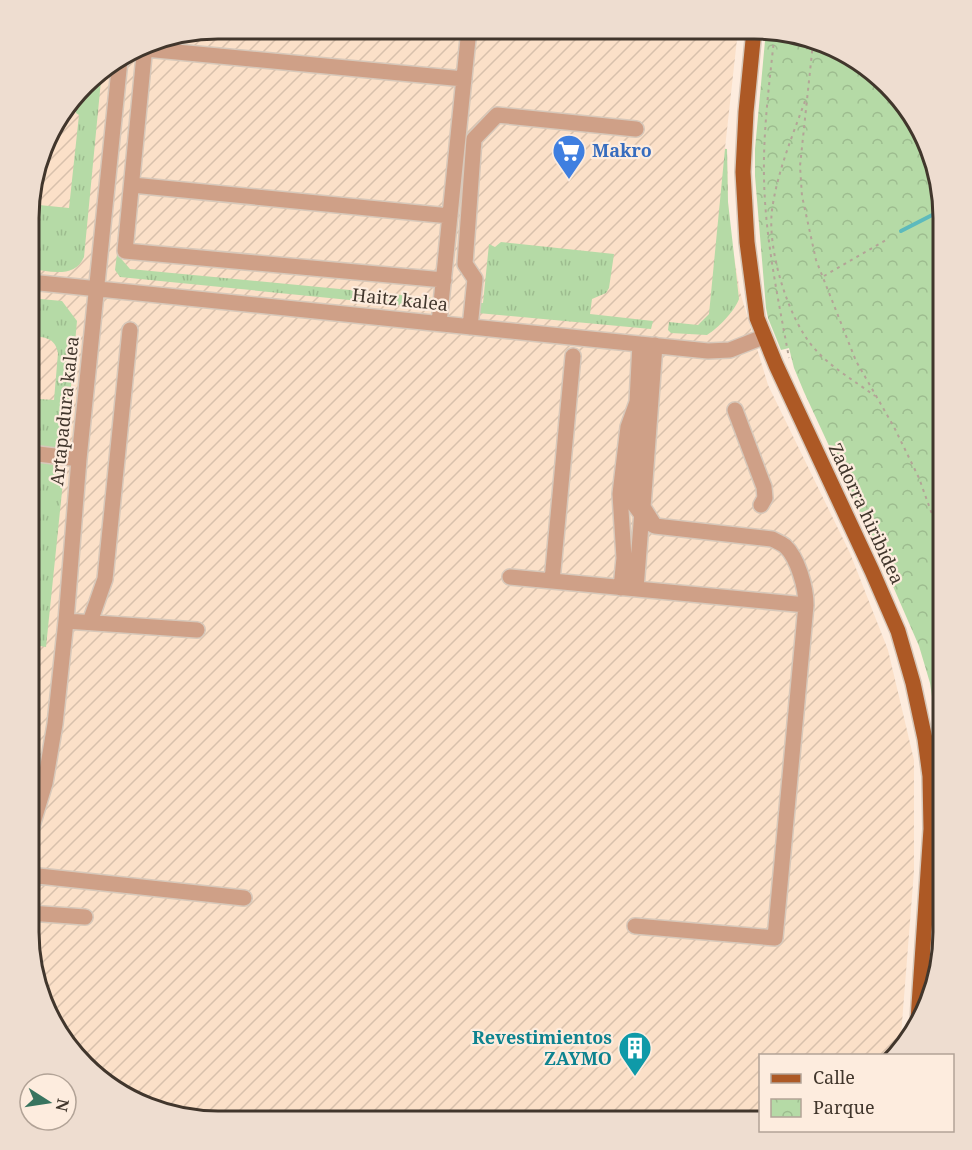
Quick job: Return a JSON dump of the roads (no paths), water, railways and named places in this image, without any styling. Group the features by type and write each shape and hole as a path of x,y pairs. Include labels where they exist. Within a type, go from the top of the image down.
{"main road":[{"name":"Zadorra hiribidea","path":"753,39 745,121 743,172 751,275 757,318 894,621 925,739 930,776 931,829 919,1000"}],"street":[{"path":"439,323 468,39"},
{"path":"161,49 464,79"},
{"path":"144,55 125,251 444,280"},
{"name":"Artapadura kalea","path":"39,803 51,753 66,621 79,459 119,68"},
{"path":"470,327 475,279 465,264 474,139 497,115 636,129"},
{"path":"132,185 450,216"},
{"name":"Haitz kalea","path":"39,283 708,351 730,350 764,337"},
{"path":"90,622 105,579 130,330"},
{"path":"628,588 621,494 628,427 637,402 648,345"},
{"path":"628,588 647,516 648,345"},
{"path":"552,581 573,356"},
{"path":"637,402 641,430 634,504 647,516"},
{"path":"735,410 764,487 765,498 761,505"},
{"path":"39,454 79,459"},
{"path":"623,542 627,526 635,515 772,538 785,546 791,555 806,591 775,938 635,926"},
{"path":"510,577 806,605"},
{"path":"66,621 197,630"},
{"path":"39,876 244,898"},
{"path":"39,914 85,917"}],"waterway":[{"path":"901,231 933,215"}],"place":[{"name":"Makro","path":"569,180"},
{"name":"Revestimientos ZAYMO","path":"635,1077"}]}
